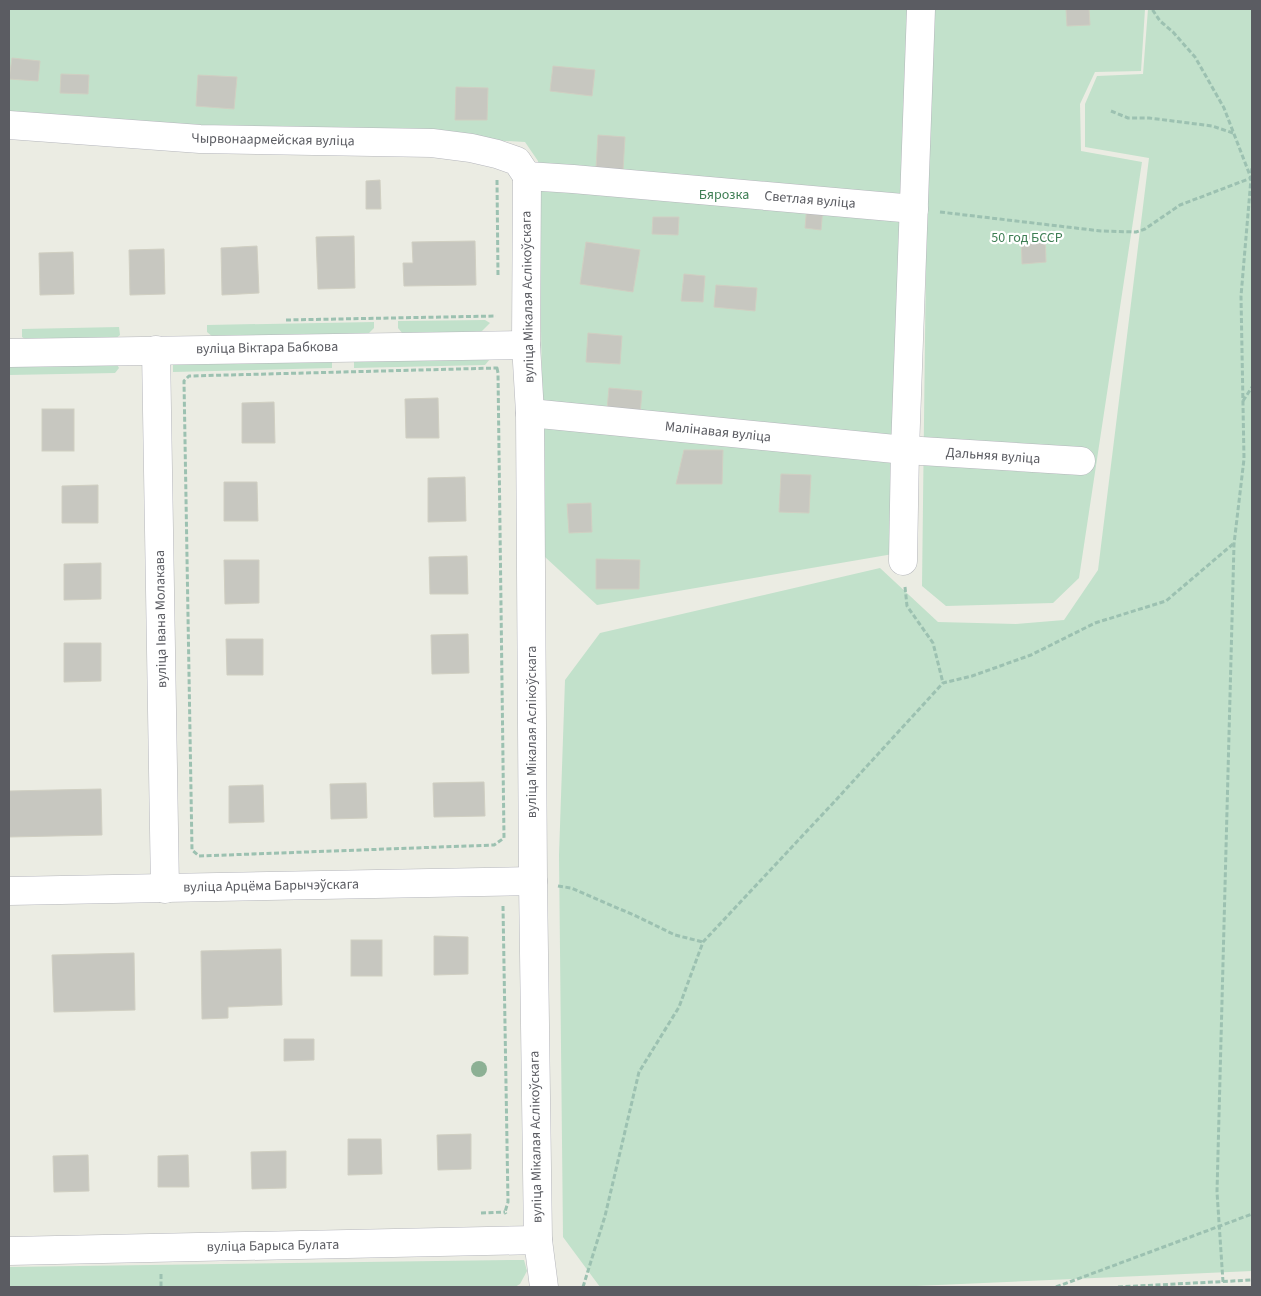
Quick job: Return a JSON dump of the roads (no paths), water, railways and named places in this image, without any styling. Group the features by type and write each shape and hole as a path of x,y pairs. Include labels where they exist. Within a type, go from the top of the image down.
{"street":[{"path":"903,561 905,450 921,9"},
{"name":"Чырвонаармейская вуліца","path":"9,125 200,139 432,143 471,148 496,154 517,162 527,176"},
{"name":"Светлая вуліца","path":"527,176 573,178 914,209"},
{"name":"вуліца Мікалая Аслікоўскага","path":"527,176 526,345 530,413 533,881 538,1240 544,1287"},
{"name":"вуліца Віктара Бабкова","path":"9,353 526,345"},
{"name":"вуліца Івана Молакава","path":"156,350 165,888"},
{"name":"Малінавая вуліца","path":"530,413 905,450"},
{"name":"Дальняя вуліца","path":"905,450 1082,461"},
{"name":"вуліца Арцёма Барычэўскага","path":"9,891 533,881"},
{"name":"вуліца Барыса Булата","path":"9,1251 538,1240"}],"park label":[{"name":"Бярозка","path":"724,195"},
{"name":"50 год БССР","path":"1027,238"}]}
